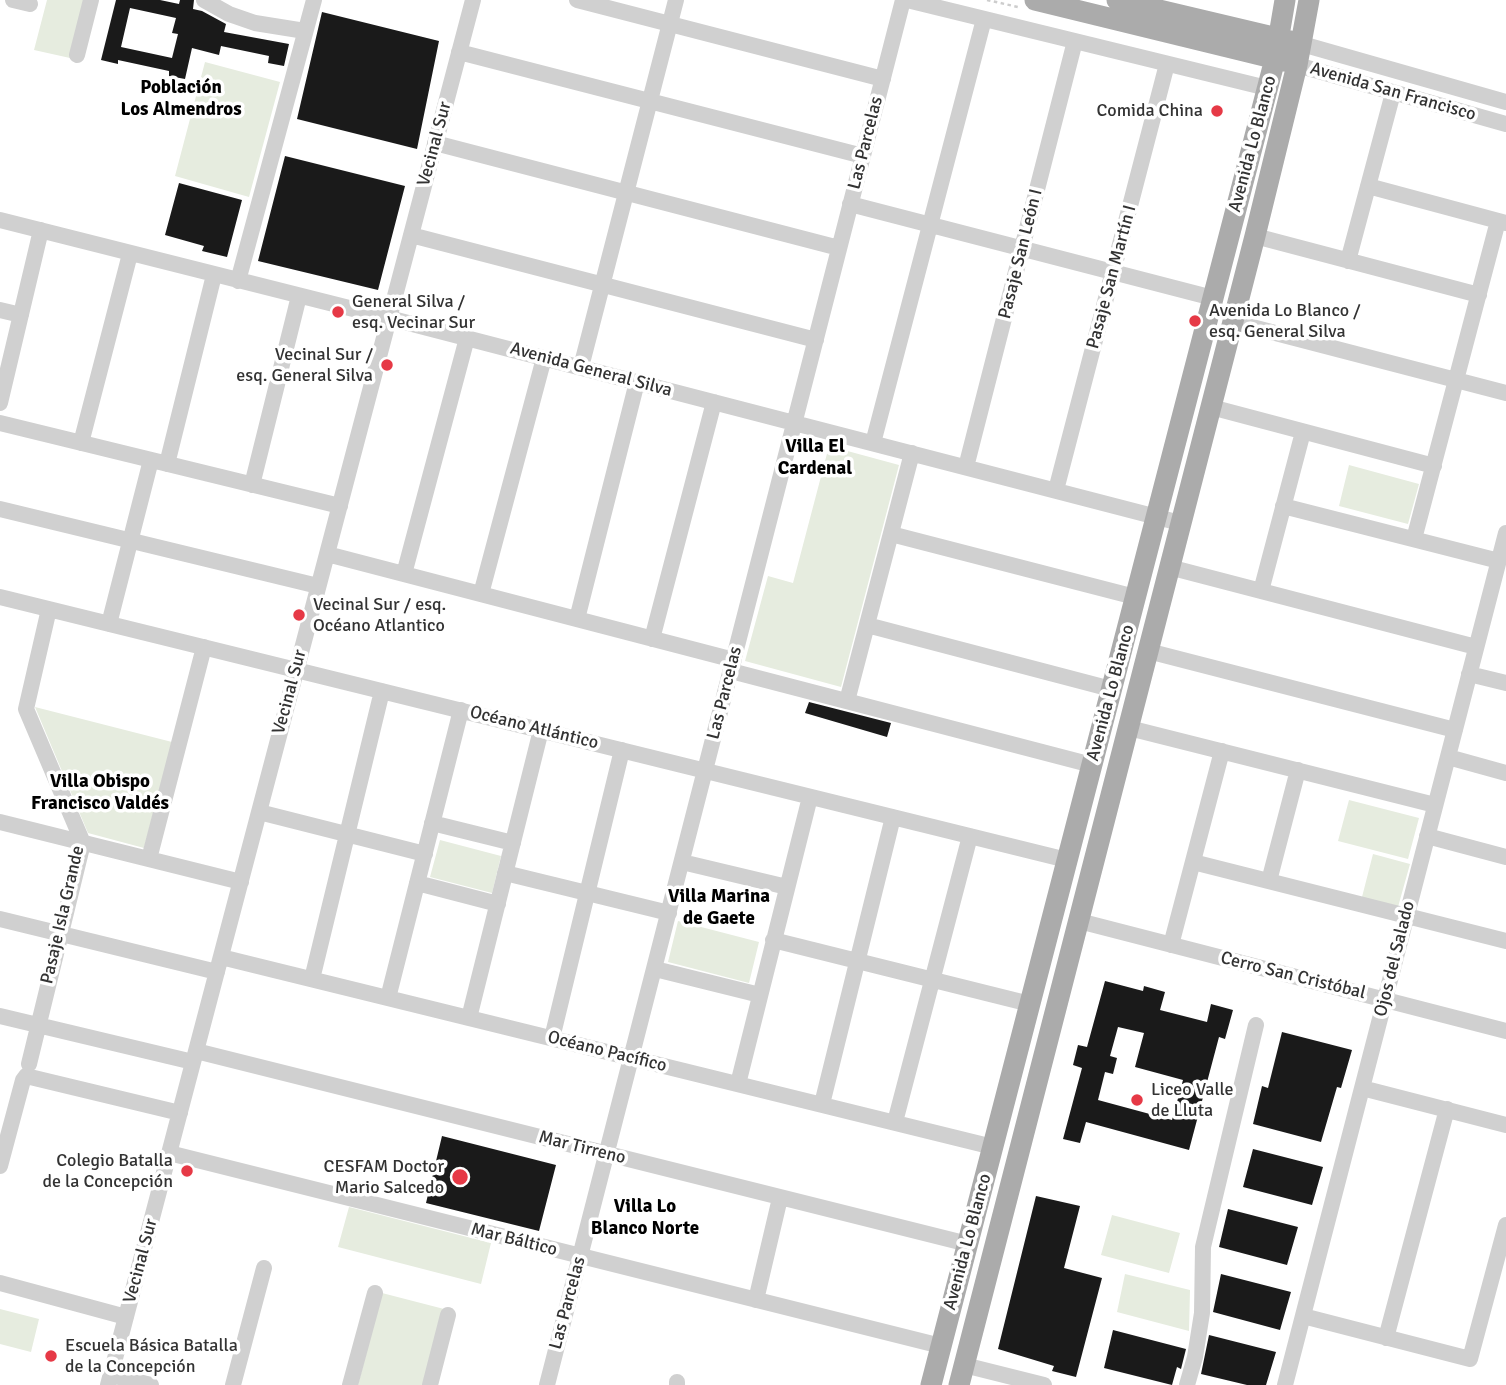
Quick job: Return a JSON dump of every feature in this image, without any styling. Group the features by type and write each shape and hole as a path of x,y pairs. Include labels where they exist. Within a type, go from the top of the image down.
{"main road":[{"name":"Avenida San Francisco","path":"1035,0 1300,54"},
{"name":"Avenida San Francisco","path":"1117,0 1277,49"},
{"name":"Avenida Lo Blanco","path":"931,1385 1277,49 1285,0"},
{"name":"Avenida Lo Blanco","path":"962,1375 1255,236 1300,54 1309,0"},
{"path":"1003,1107 1030,1114"}],"street":[{"path":"13,0 30,4"},
{"path":"77,55 90,0"},
{"path":"204,0 229,14 255,23 305,31"},
{"path":"238,281 314,0"},
{"name":"Vecinal Sur","path":"110,1380 473,0"},
{"path":"577,0 883,79"},
{"path":"580,367 676,0"},
{"path":"905,0 1267,88"},
{"name":"Las Parcelas","path":"547,1385 850,204 905,0"},
{"path":"873,443 984,19"},
{"name":"Pasaje San León I","path":"966,467 1075,41"},
{"path":"459,52 863,156"},
{"name":"Avenida San Francisco","path":"1300,54 1393,93 1506,124"},
{"name":"Avenida San Francisco","path":"1300,54 1506,102"},
{"name":"Pasaje San Martín I","path":"1056,491 1167,64"},
{"path":"1348,261 1393,93"},
{"path":"435,143 839,248"},
{"path":"1368,186 1502,222 1479,295 1414,539"},
{"path":"850,204 1213,299"},
{"name":"Avenida General Silva","path":"0,220 389,317 1180,523"},
{"path":"0,400 41,230"},
{"path":"411,235 816,340"},
{"path":"1255,236 1479,295"},
{"path":"80,443 130,254"},
{"path":"167,464 214,275"},
{"path":"252,485 299,296"},
{"path":"0,310 21,315"},
{"path":"1233,322 1506,393"},
{"path":"404,574 467,338"},
{"path":"481,594 544,358"},
{"path":"577,619 637,382"},
{"path":"652,639 714,401"},
{"path":"1211,407 1434,466"},
{"path":"0,423 340,506"},
{"path":"1261,591 1303,432"},
{"path":"847,701 912,453"},
{"path":"109,624 151,460"},
{"path":"1283,506 1499,561"},
{"path":"0,509 318,586"},
{"name":"Ojos del Salado","path":"1285,1385 1506,533"},
{"path":"891,534 1135,597"},
{"path":"327,554 652,639 847,701 1092,765"},
{"path":"1169,567 1476,647"},
{"name":"Océano Atlántico","path":"0,597 1067,860"},
{"name":"Pasaje Isla Grande","path":"29,1064 83,843 26,709 49,609"},
{"path":"867,625 1111,689"},
{"path":"149,859 204,647"},
{"path":"1148,651 1455,730"},
{"path":"1469,674 1506,683"},
{"path":"312,979 382,691"},
{"path":"388,998 461,710"},
{"path":"1129,727 1436,805"},
{"path":"469,1018 541,730"},
{"path":"552,1038 622,750"},
{"path":"1171,945 1222,751"},
{"path":"1448,757 1506,773"},
{"path":"1269,881 1298,770"},
{"path":"737,1084 810,797"},
{"path":"259,812 425,854"},
{"path":"821,1104 893,817"},
{"path":"0,822 241,882"},
{"path":"432,823 513,843"},
{"path":"895,1122 970,836"},
{"path":"1427,836 1506,857"},
{"path":"682,862 787,887"},
{"path":"1193,862 1506,941"},
{"path":"505,873 669,913"},
{"path":"417,883 498,904"},
{"name":"Océano Pacífico","path":"0,919 61,934 312,979 993,1147"},
{"name":"Cerro San Cristóbal","path":"1079,921 1506,1031"},
{"path":"774,940 1030,1004"},
{"path":"655,968 760,995"},
{"name":"Mar Tirreno","path":"0,1016 195,1057 968,1244"},
{"path":"1187,1385 1195,1357 1202,1313 1203,1247 1256,1025"},
{"path":"0,1166 26,1076 180,1113"},
{"path":"1362,1088 1506,1125"},
{"path":"1386,1338 1447,1109"},
{"name":"Mar Báltico","path":"169,1153 941,1346"},
{"path":"756,1300 780,1198"},
{"path":"1303,1316 1469,1359 1506,1225"},
{"path":"233,1385 264,1268"},
{"path":"0,1283 126,1317"},
{"path":"350,1385 375,1293"},
{"path":"430,1385 449,1315"},
{"path":"962,1375 1044,1385"},
{"path":"110,1380 151,1385"}],"shaded area":[{"path":"47,0 84,0 70,58 34,50"},
{"path":"205,62 280,82 249,197 175,176"},
{"path":"829,446 899,465 841,687 745,661 768,576 793,583"},
{"path":"1349,465 1419,484 1408,524 1339,506"},
{"path":"35,707 172,742 144,848 88,833"},
{"path":"1349,800 1419,818 1408,859 1338,841"},
{"path":"440,840 501,856 492,893 430,877"},
{"path":"1373,854 1410,864 1398,907 1362,897"},
{"path":"678,921 759,942 749,983 668,962"},
{"path":"349,1207 491,1243 481,1284 338,1247"},
{"path":"1112,1215 1180,1233 1169,1273 1101,1255"},
{"path":"1125,1274 1190,1290 1189,1331 1117,1312"},
{"path":"382,1293 444,1309 424,1385 358,1385"},
{"path":"0,1309 39,1319 31,1352 0,1344"}],"building":[{"path":"116,0 160,0 179,4 180,0 194,0 193,9 226,24 224,32 289,44 284,66 268,63 269,56 221,46 219,55 192,48 185,79 169,76 169,71 118,60 118,64 101,60","holes":["130,8 176,18 172,33 178,34 172,58 121,47"]},
{"path":"322,12 439,41 417,149 297,119"},
{"path":"285,156 405,186 378,290 258,261"},
{"path":"179,183 242,200 227,257 202,251 204,246 165,235"},
{"path":"809,702 891,723 887,737 805,713"},
{"path":"1105,981 1143,991 1144,986 1165,992 1160,1010 1207,1022 1211,1004 1233,1010 1225,1039 1219,1037 1189,1150 1086,1122 1080,1143 1063,1139 1082,1068 1073,1065 1078,1045 1087,1047","holes":["1118,1027 1144,1033 1135,1067 1183,1080 1172,1120 1098,1100 1105,1072 1113,1074 1117,1058 1110,1056"]},
{"path":"1282,1032 1352,1050 1341,1088 1337,1087 1321,1142 1253,1124 1262,1086 1268,1088"},
{"path":"442,1136 556,1165 539,1231 426,1203"},
{"path":"1253,1149 1323,1167 1312,1205 1243,1187"},
{"path":"1036,1196 1080,1206 1064,1268 1102,1278 1076,1377 1052,1371 1054,1366 998,1349"},
{"path":"1228,1209 1298,1227 1287,1265 1219,1247"},
{"path":"1221,1274 1291,1292 1280,1330 1213,1312"},
{"path":"1113,1330 1186,1349 1181,1369 1177,1367 1172,1385 1104,1368"},
{"path":"1209,1335 1276,1352 1266,1385 1247,1385 1201,1374"}],"place":[{"name":"Comida China","path":"1217,111"},
{"name":"General Silva / esq. Vecinar Sur","path":"338,312"},
{"name":"Avenida Lo Blanco / esq. General Silva","path":"1195,321"},
{"name":"Vecinal Sur / esq. General Silva","path":"387,365"},
{"name":"Vecinal Sur / esq. Océano Atlantico","path":"299,615"},
{"name":"Liceo Valle de Lluta","path":"1137,1100"},
{"name":"Colegio Batalla de la Concepción","path":"187,1171"},
{"name":"CESFAM Doctor Mario Salcedo","path":"460,1177"},
{"name":"Escuela Básica Batalla de la Concepción","path":"51,1356"}],"district":[{"name":"Población Los Almendros","path":"181,99"},
{"name":"Villa El Cardenal","path":"815,458"},
{"name":"Villa Obispo Francisco Valdés","path":"100,793"},
{"name":"Villa Marina de Gaete","path":"719,908"},
{"name":"Villa Lo Blanco Norte","path":"645,1218"}]}
